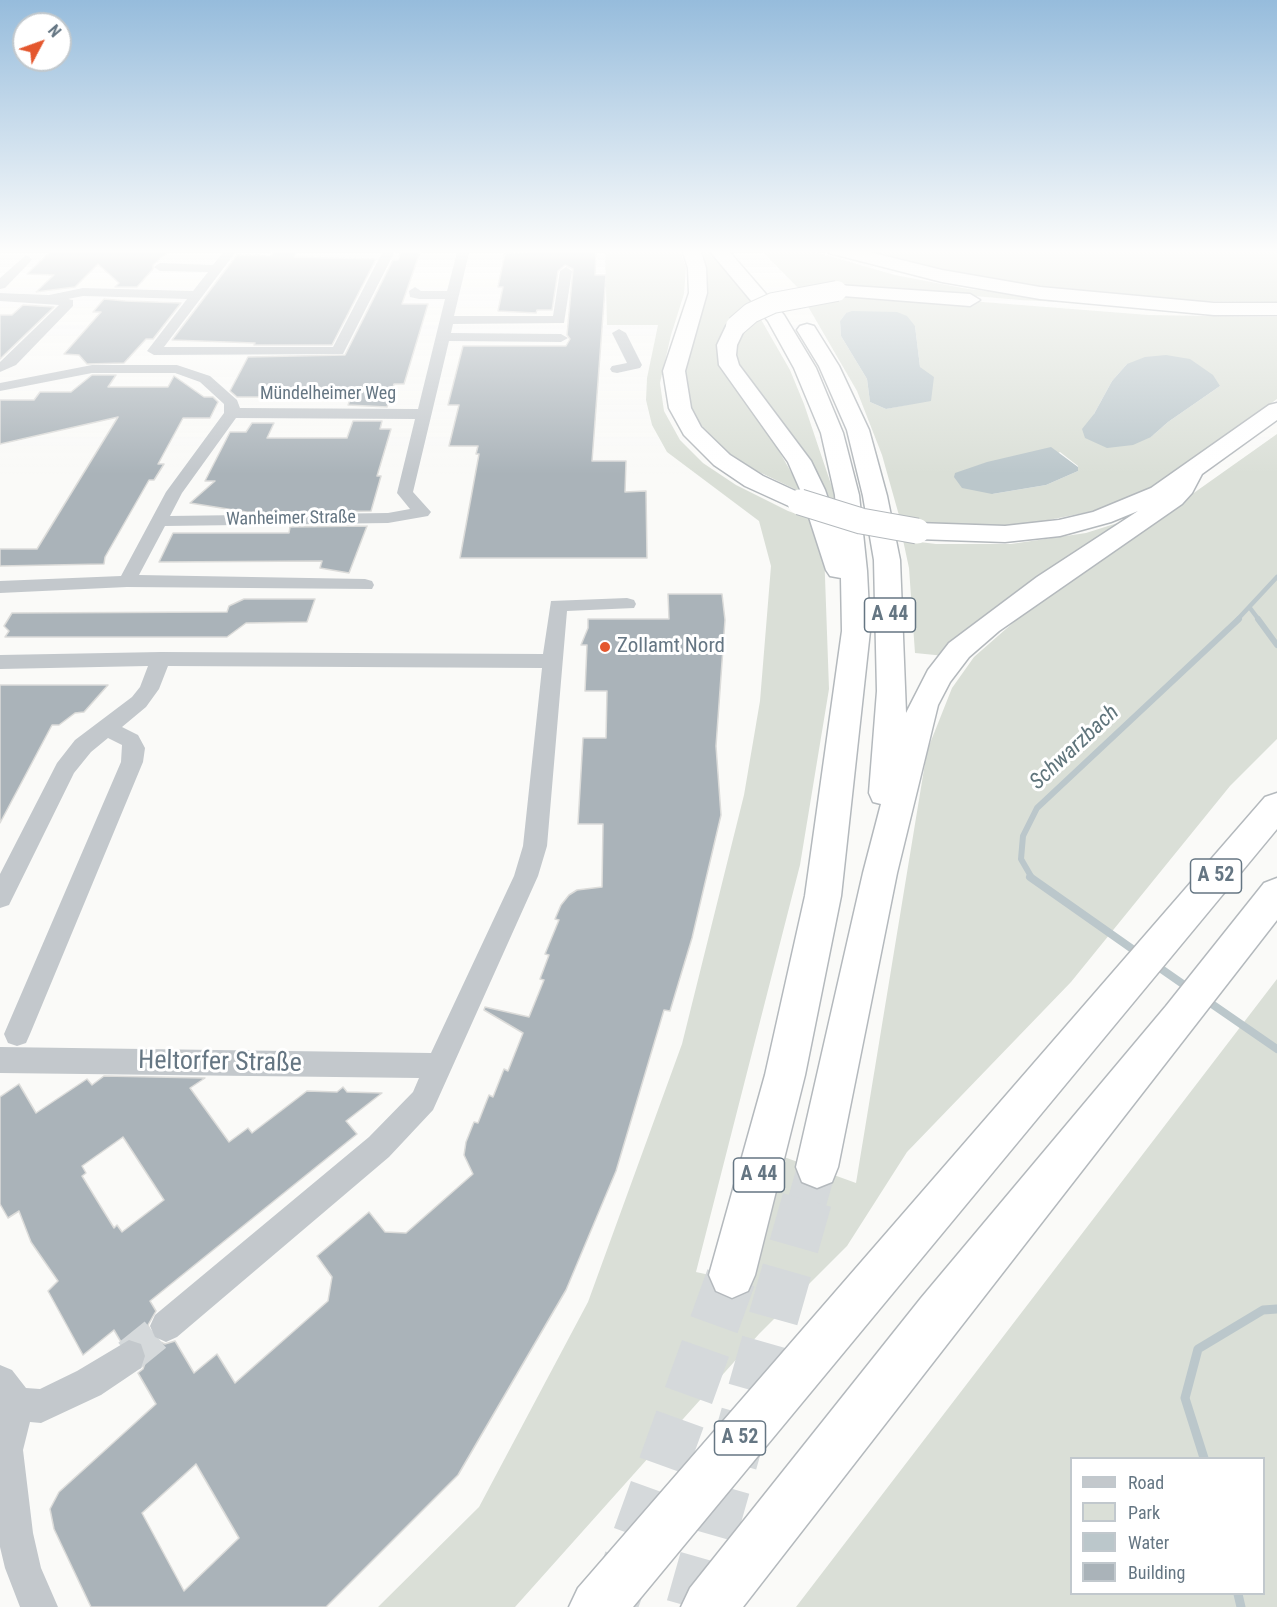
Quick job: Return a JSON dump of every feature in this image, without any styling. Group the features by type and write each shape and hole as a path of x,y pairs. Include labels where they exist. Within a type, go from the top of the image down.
{"highway":[{"path":"688,324 674,371 680,408 692,430 722,460 754,481 800,502 861,521 917,531 985,535 1069,526 1126,509 1160,493 1190,474 1277,410"},
{"path":"738,324 727,345 726,355 729,364 744,388 788,444 810,483 826,526 856,632"},
{"name":"A 44","path":"732,1275 785,1075 823,896 856,632 854,571 847,495 832,433 806,368 780,324"},
{"name":"A 44","path":"803,324 829,366 853,419 875,496 887,570 892,691 880,873 818,1167"},
{"path":"880,873 923,705 938,677 959,650 989,625 1047,582 1173,499 1190,474"},
{"name":"A 52","path":"597,1607 1142,962 1277,806"},
{"name":"A 52","path":"709,1607 938,1315 1195,1000 1277,893"}],"street":[{"path":"0,368 11,362 48,324"},
{"path":"174,324 154,351 338,351 352,324"},
{"name":"Mündelheimer Weg","path":"422,512 405,493 447,324"},
{"path":"617,369 635,365 619,333"},
{"path":"444,337 561,338"},
{"path":"0,387 93,369 177,369 205,379 232,403 232,413 174,492 127,581"},
{"name":"Mündelheimer Weg","path":"232,413 424,414"},
{"name":"Wanheimer Straße","path":"159,520 388,518 422,512"},
{"path":"0,587 127,581 365,585"},
{"path":"166,1326 379,1147 423,1101 526,876 535,846 558,605 627,604"},
{"path":"0,662 161,659 552,661"},
{"path":"0,898 65,769 83,746 139,702 149,689 161,659"},
{"path":"8,1051 132,762 134,748 130,740 106,728"},
{"name":"Heltorfer Straße","path":"8,1051 441,1066"},
{"path":"39,1607 23,1569 15,1533 6,1450 9,1393 41,1406 89,1383 129,1356"}],"green space":[{"path":"674,324 660,383 664,411 680,440 703,463 736,485 788,511 816,521 824,549 829,689 800,865 696,1272 746,1283 784,1157 856,1183 927,751 952,688 974,657 1023,614 1277,434 1277,739 1230,786 1071,982 907,1152 847,1246 759,1334 515,1607 378,1607 479,1507 588,1302 682,1044 744,795 760,701 771,566 759,521 667,452 652,425 646,400 647,378 658,325 607,325"},
{"path":"694,324 727,324 719,350 733,383 775,444 803,493 755,470 729,453 705,431 691,408 683,381"},
{"path":"749,324 764,324 790,370 804,404 839,508 826,503 741,369 735,353 736,341 743,329"},
{"path":"818,324 840,324 841,336 867,379 870,402 886,409 931,400 920,367 915,326 904,324 1277,324 1277,399 1198,457 1141,493 1094,511 1018,526 974,528 900,519 882,455 857,391","holes":["1127,364 1220,386 1168,422 1151,437 1094,414 1112,381","1060,452 1078,466 1078,471 1046,485 992,494"]},
{"path":"1127,520 945,656 915,653 909,568 903,540 936,544 1011,544 1086,533"},
{"path":"1277,979 1277,1607 796,1607"}],"water":[{"path":"840,324 913,324 920,367 934,377 931,401 886,409 870,402 867,379 841,336"},
{"path":"1166,355 1190,359 1213,375 1220,386 1168,422 1151,437 1133,445 1107,448 1085,438 1082,429 1094,414 1112,381 1127,364 1145,357"},
{"path":"1051,447 1078,467 1078,471 1046,485 992,494 962,488 954,477 955,473 987,462"}],"building":[{"path":"0,324 36,324 0,359"},
{"path":"90,324 165,324 153,339 146,339 124,363 87,364 79,355 64,354"},
{"path":"184,324 343,324 332,345 254,345 255,343 172,340"},
{"path":"361,324 422,324 404,384 394,384 387,407 348,405 353,392 278,392 275,397 237,397 230,391 248,357 345,355"},
{"path":"568,324 602,324 592,461 626,461 625,492 646,491 647,558 460,558 479,454 476,454 478,446 449,446 459,405 448,405 463,346 566,346 570,339 567,335"},
{"path":"92,375 116,375 108,387 168,387 174,376 204,397 213,397 218,402 210,418 183,418 158,464 164,464 154,480 149,480 105,557 104,564 0,566 0,549 37,549 118,417 0,444 0,400 34,400 40,392 71,392"},
{"path":"353,421 382,421 380,429 391,429 377,476 381,476 371,511 253,513 190,503 215,481 205,481 230,432 246,432 252,423 274,423 267,438 347,438"},
{"path":"367,526 349,573 320,568 322,561 159,562 173,533 289,533 290,527"},
{"path":"668,594 722,594 725,620 716,746 721,815 692,938 670,1011 664,1010 616,1171 566,1290 458,1475 326,1607 91,1607 54,1529 50,1509 59,1492 156,1404 138,1373 143,1369 147,1357 143,1343 130,1338 121,1342 114,1330 83,1355 48,1291 58,1281 31,1242 19,1211 8,1218 0,1204 0,1097 19,1084 36,1113 87,1079 92,1085 104,1076 205,1078 190,1088 229,1142 248,1128 252,1133 307,1091 337,1092 343,1087 347,1092 382,1093 346,1121 357,1134 150,1301 156,1311 148,1325 154,1339 165,1344 175,1341 194,1373 217,1354 235,1383 328,1301 332,1277 317,1256 369,1212 385,1232 406,1233 473,1174 464,1155 466,1142 474,1122 478,1123 489,1095 493,1097 504,1069 508,1071 523,1033 484,1010 485,1007 529,1017 544,980 540,979 549,955 545,954 559,920 555,919 561,905 569,895 577,890 602,887 603,824 578,824 583,738 606,738 607,691 585,691 587,645 581,645 588,628 588,619 669,619","holes":["123,1137 164,1200 122,1232 117,1225 114,1228 82,1176 86,1173 82,1166","196,1464 239,1538 184,1591 142,1513"]},
{"path":"244,599 315,599 307,622 246,623 227,637 5,637 9,631 4,626 12,613 227,612 229,606"},
{"path":"0,685 108,685 84,712 75,713 59,725 52,725 0,823"}],"waterway":[{"name":"Schwarzbach","path":"1237,620 1277,577"},
{"path":"1250,608 1259,620"},
{"name":"Schwarzbach","path":"1032,878 1021,859 1023,836 1037,808 1239,619"},
{"path":"1258,619 1277,645"},
{"name":"Schwarzbach","path":"1030,877 1138,953"},
{"name":"Schwarzbach","path":"1157,966 1190,989"},
{"name":"Schwarzbach","path":"1206,1000 1277,1049"},
{"name":"Schwarzbach","path":"1204,1457 1185,1398 1198,1349 1263,1310 1277,1309"},
{"name":"Schwarzbach","path":"1238,1595 1241,1607"}],"tunnel":[{"path":"807,1202 817,1167"},
{"path":"691,1607 807,1200"},
{"path":"612,1607 732,1275"},
{"path":"129,1356 166,1326"}],"place":[{"name":"Zollamt Nord","path":"605,647"}]}
